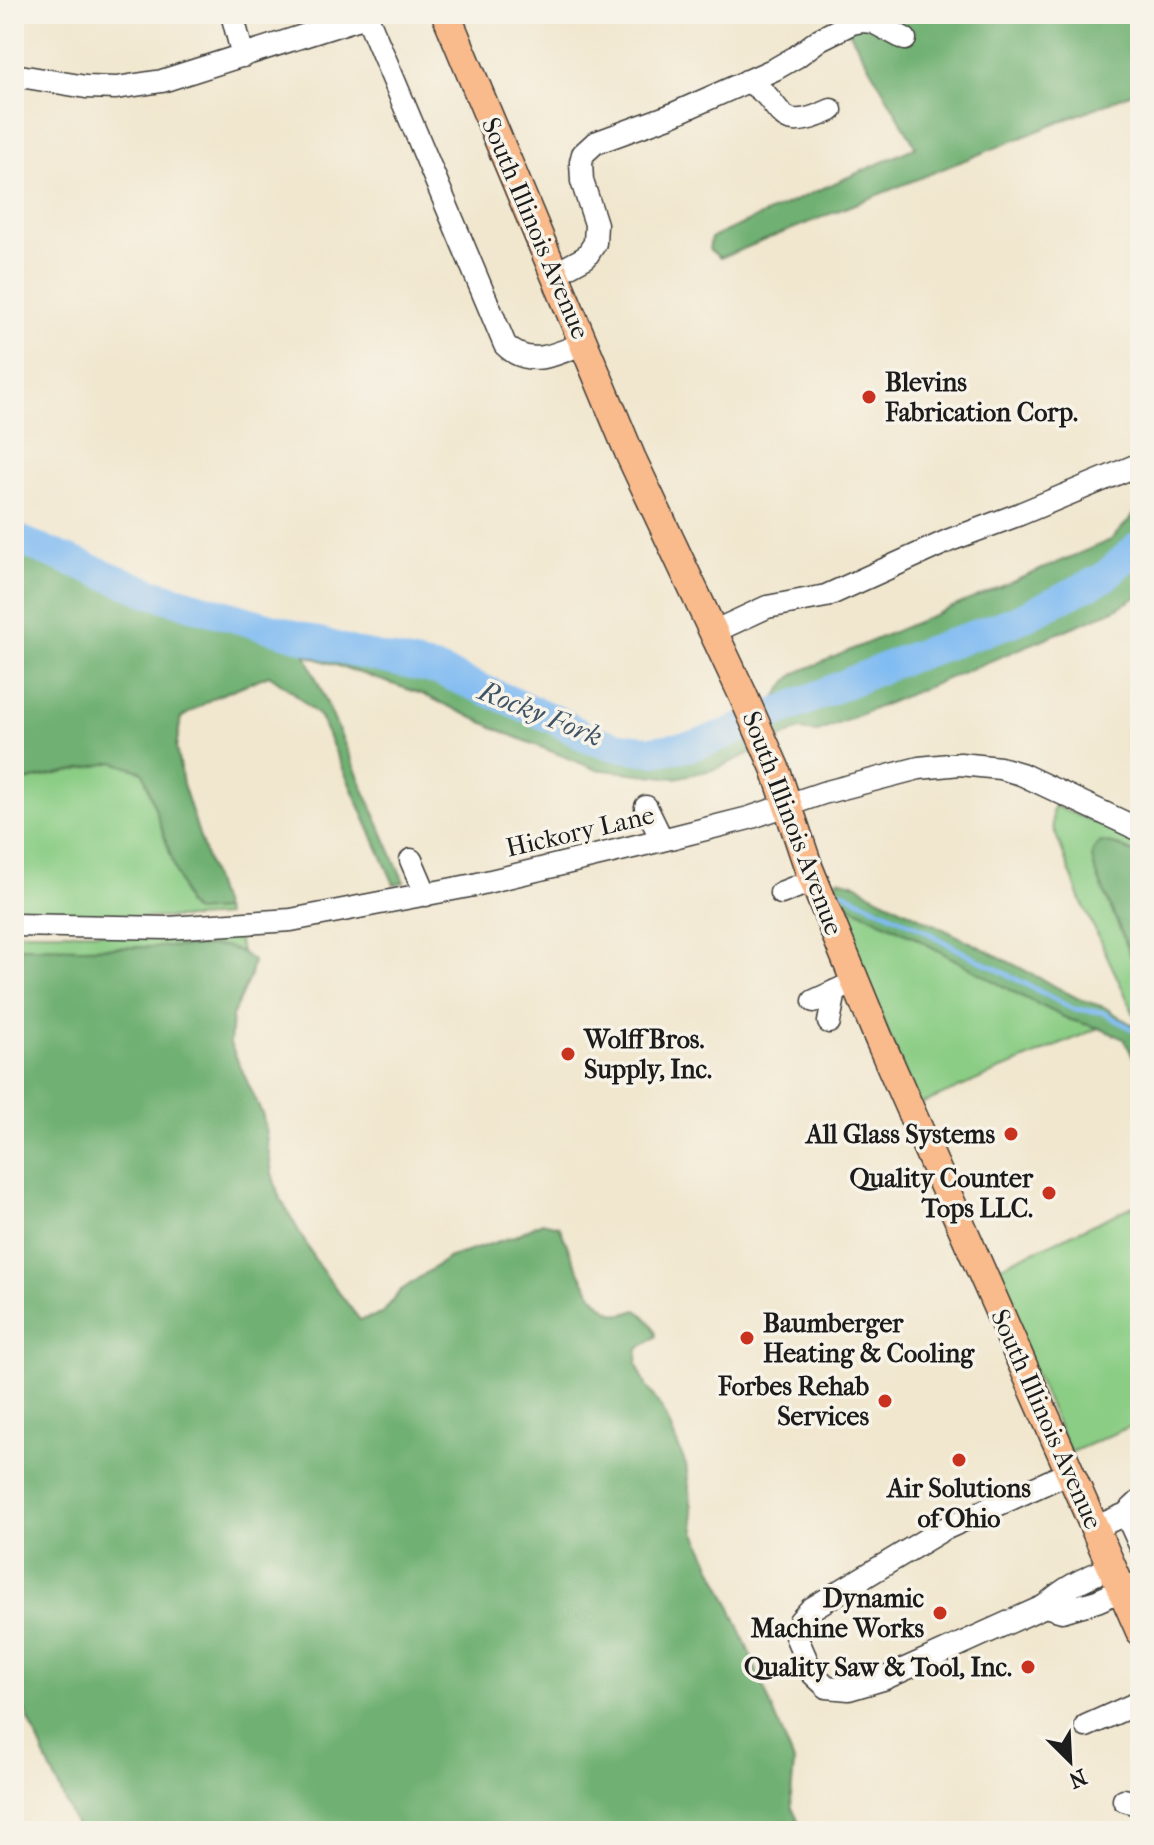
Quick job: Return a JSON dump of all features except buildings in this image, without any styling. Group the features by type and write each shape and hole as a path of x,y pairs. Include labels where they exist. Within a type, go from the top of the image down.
{"main road":[{"name":"South Illinois Avenue","path":"446,14 631,457 772,760 814,880 845,987 1094,1528 1124,1579 1140,1631"}],"street":[{"path":"232,14 243,56"},
{"path":"14,75 86,87 116,88 162,81 366,15 505,345 524,358 538,358 584,343"},
{"path":"555,274 586,257 595,243 596,224 582,181 581,162 588,148 605,138 669,116 775,69 820,39 852,23 873,22 905,39"},
{"path":"747,81 762,90 779,113 792,120 802,121 831,110"},
{"path":"713,632 767,607 826,596 950,540 1140,464"},
{"name":"Hickory Lane","path":"14,925 168,928 291,920 426,895 662,840 749,818 891,774 960,764 1000,768 1021,774 1140,830"},
{"path":"646,807 662,840"},
{"path":"411,860 426,895"},
{"path":"781,893 814,880"},
{"path":"814,1001 845,987"},
{"path":"829,1022 845,987"},
{"path":"1070,1472 942,1530 811,1609 800,1621 796,1636 812,1673 827,1687 849,1689 883,1679 1045,1606 1069,1586 1124,1579"},
{"path":"1094,1528 1133,1507 1140,1545"},
{"path":"1086,1726 1140,1702"}],"green space":[{"path":"839,14 1140,14 1140,90 720,258 709,249 711,238 916,147"},
{"path":"1140,508 1140,595 1114,610 818,732 797,730 774,742 759,707 774,700 796,673 1111,540"},
{"path":"14,538 151,593 356,653 437,670 558,721 586,737 615,746 651,751 691,746 744,726 755,751 716,769 675,778 595,769 422,694 306,655 404,882 394,884 320,717 269,675 215,697 181,718 176,748 183,784 223,910 195,912 187,905 143,772 114,762 14,783"},
{"path":"114,762 144,772 187,905 195,912 223,910 225,916 14,916 14,783"},
{"path":"1055,806 1140,841 1140,860 1139,856 1117,845 1100,842 1092,855 1095,870 1140,972 1140,1032 1080,898 1053,827 1052,812"},
{"path":"1100,842 1117,845 1139,856 1140,972 1095,870 1092,855"},
{"path":"838,879 857,884 1079,999 1104,1007 1132,1025 1140,1042 1140,1070 1124,1039 1068,1019 856,909 836,894 834,887"},
{"path":"834,887 836,894 856,909 1068,1019 1099,1028 919,1105 827,890"},
{"path":"14,932 237,933 241,952 224,946 14,947"},
{"path":"224,946 241,952 253,961 250,976 232,1016 230,1044 263,1116 279,1196 318,1265 360,1320 382,1314 400,1291 448,1258 515,1236 542,1222 559,1226 582,1277 599,1302 619,1314 637,1310 652,1325 656,1337 638,1349 637,1365 664,1412 686,1465 695,1531 730,1605 794,1762 792,1808 803,1831 78,1831 14,1686 14,947"},
{"path":"1140,1203 1140,1422 1070,1453 990,1271"}],"waterway":[{"name":"Rocky Fork","path":"14,538 151,593 356,653 437,670 558,721 586,737 615,746 651,751 691,746 722,736 895,663 1017,620 1103,578 1140,545"},
{"path":"830,886 920,928 1073,1009 1102,1012 1138,1032"}],"place":[{"name":"Blevins Fabrication Corp.","path":"869,397"},
{"name":"Wolff Bros. Supply, Inc.","path":"568,1054"},
{"name":"All Glass Systems","path":"1011,1134"},
{"name":"Quality Counter Tops LLC.","path":"1049,1193"},
{"name":"Baumberger Heating & Cooling","path":"747,1338"},
{"name":"Forbes Rehab Services","path":"885,1401"},
{"name":"Air Solutions of Ohio","path":"959,1460"},
{"name":"Dynamic Machine Works","path":"940,1613"},
{"name":"Quality Saw & Tool, Inc.","path":"1028,1667"}]}
